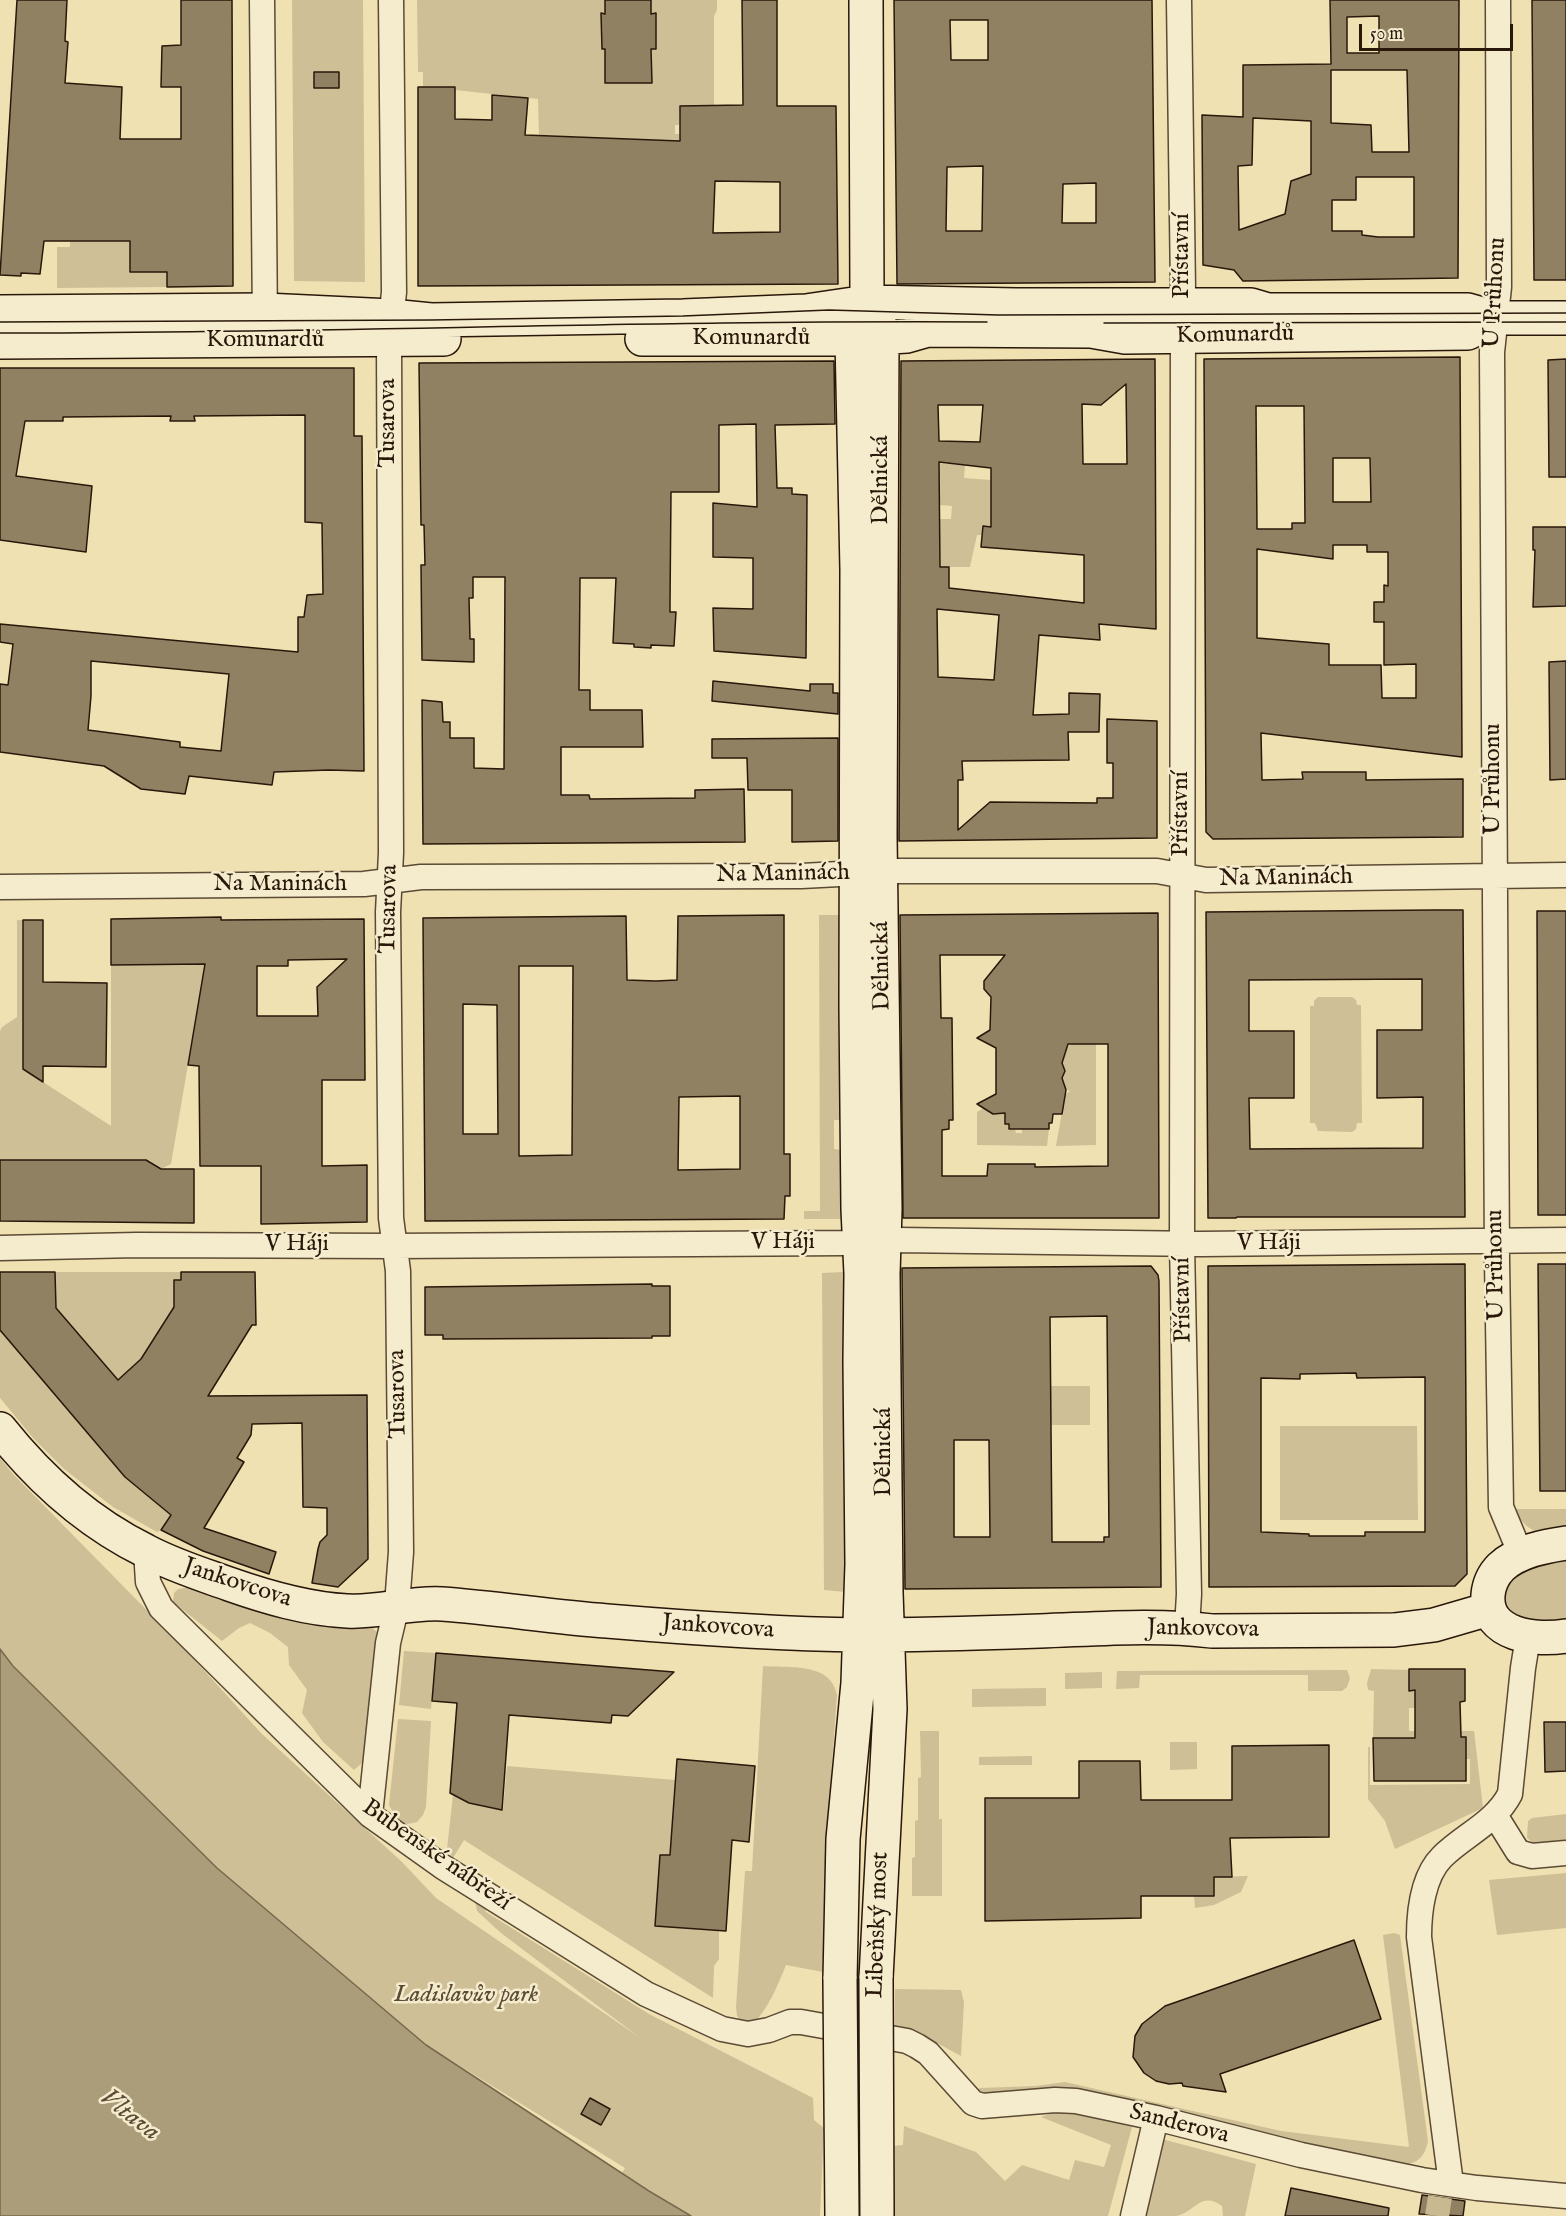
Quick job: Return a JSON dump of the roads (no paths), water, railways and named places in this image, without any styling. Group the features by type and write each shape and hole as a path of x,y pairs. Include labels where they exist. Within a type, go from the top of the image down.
{"street":[{"path":"262,0 265,326"},
{"name":"Tusarova","path":"370,1815 388,1643 397,1605 400,1529 398,1270 391,1218 388,912 390,881 390,328 394,292 391,0"},
{"name":"Dělnická","path":"866,0 867,338 857,570 869,872 872,1242 861,1274 860,1361 862,1564 873,1634"},
{"name":"Přístavní","path":"1179,0 1183,321 1182,1244 1189,1594 1187,1628"},
{"name":"U Průhonu","path":"1498,0 1499,287 1492,352 1497,1242 1501,1507 1521,1555"},
{"name":"Komunardů","path":"390,328 431,320 683,316 806,311 867,302 1016,305 1183,321 1468,333 1496,318 1566,318"},
{"name":"Komunardů","path":"0,312 265,326 867,338 907,336 928,330 1090,331 1125,337 1183,321"},
{"name":"Komunardů","path":"0,342 265,326"},
{"name":"Na Maninách","path":"0,887 364,884 421,877 801,876 869,872 1157,871 1206,880 1566,875"},
{"name":"V Háji","path":"0,1248 137,1245 394,1246 872,1242 1182,1244 1566,1240"},
{"name":"Jankovcova","path":"0,1429 21,1455 72,1503 109,1530 146,1551 196,1573 260,1595 344,1611 370,1610 397,1605 441,1604 606,1621 752,1631 873,1634 1187,1628 1212,1631 1394,1630 1434,1625 1489,1609"},
{"path":"1566,1543 1545,1546 1503,1565 1493,1577 1488,1589 1489,1609 1496,1622 1509,1631 1528,1637 1566,1636"},
{"name":"Bubenské nábřeží","path":"146,1551 148,1582 161,1608 370,1815 443,1867 646,1994 722,2029 748,2034 769,2030 790,2022 815,2023"},
{"name":"Libeňský most","path":"873,1634 890,1709 876,1978 877,2216"},
{"name":"Libeňský most","path":"842,2216 840,1979 843,1839 858,1683 873,1634"},
{"path":"1444,2188 1419,1937 1420,1910 1428,1882 1440,1858 1502,1809 1510,1794 1528,1637"},
{"path":"1495,1815 1518,1851 1532,1856 1566,1853"},
{"name":"Sanderova","path":"815,2023 907,2041 928,2053 973,2103 982,2106 1055,2100 1076,2101 1156,2118 1444,2188 1476,2188 1566,2196"},
{"path":"1133,2216 1156,2118"}],"water":[{"name":"Vltava","path":"0,1649 13,1666 217,1868 426,2045 691,2216 0,2216"}],"tunnel":[{"path":"1437,2216 1440,2197"}],"tram line":[{"path":"0,322 431,320 683,316 829,310 998,315 1566,313"},
{"path":"0,333 987,322"},
{"path":"1104,323 1566,322"}],"park label":[{"name":"Ladislavův park","path":"466,1996"}]}
